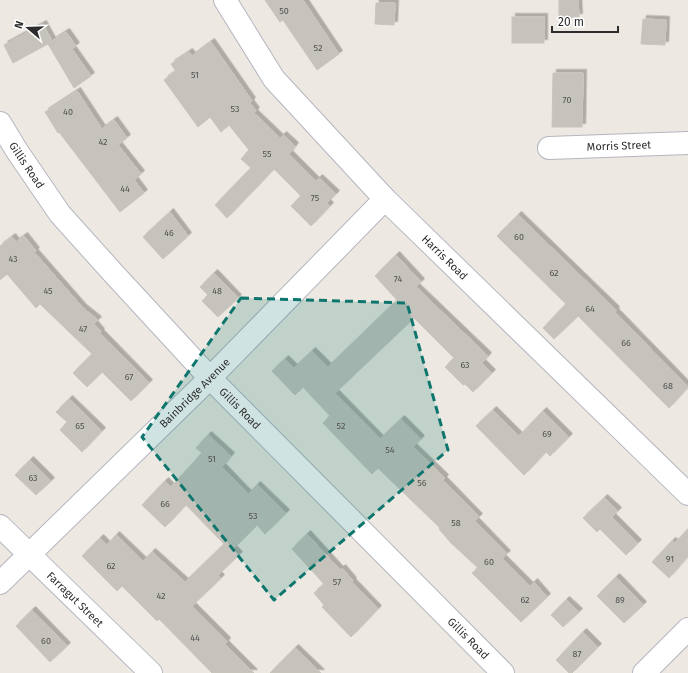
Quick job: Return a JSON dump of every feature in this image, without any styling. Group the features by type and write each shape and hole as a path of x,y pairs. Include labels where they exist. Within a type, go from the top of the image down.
{"street":[{"name":"Harris Road","path":"225,0 274,79 385,199 688,494"},
{"name":"Gillis Road","path":"0,123 17,151 60,214 210,378 503,673"},
{"name":"Morris Street","path":"549,148 688,143"},
{"name":"Bainbridge Avenue","path":"0,583 210,378 385,199"},
{"name":"Farragut Street","path":"0,526 28,555 151,673"},
{"path":"644,673 688,629"}],"highlighted area":[{"path":"241,298 407,303 448,450 274,600 142,437"}],"building":[{"path":"265,0 303,0 339,54 317,70 283,20 280,22"},
{"path":"559,0 578,0 579,17 559,18"},
{"path":"376,3 395,3 394,25 375,24"},
{"path":"512,17 544,17 544,43 512,43"},
{"path":"643,19 666,20 665,45 641,44"},
{"path":"43,24 52,41 66,32 76,46 72,49 91,76 74,88 48,44 13,63 4,45"},
{"path":"211,42 252,101 250,103 256,111 254,113 280,138 283,135 295,146 289,154 316,181 319,178 336,194 327,203 330,206 311,226 291,206 301,196 274,169 227,218 215,205 251,168 241,159 249,150 229,125 221,132 210,117 198,127 164,80 176,71 171,64 189,52 192,56"},
{"path":"553,73 583,73 582,127 552,127"},
{"path":"77,91 102,129 114,120 127,138 118,145 141,174 134,180 144,193 120,212 59,132 58,133 45,112"},
{"path":"170,212 188,236 163,259 143,237"},
{"path":"518,215 616,310 615,312 688,387 669,408 578,316 554,339 543,328 566,304 497,236"},
{"path":"24,236 36,251 34,252 83,308 98,320 94,324 101,332 100,333 149,383 131,401 102,372 87,387 73,373 92,354 40,304 36,308 7,274 0,280 0,246 12,237 16,242"},
{"path":"396,255 421,282 416,287 488,356 482,363 492,373 473,392 465,384 463,385 445,367 454,358 414,318 335,393 380,439 401,419 421,439 413,447 445,478 443,480 479,517 475,521 507,554 502,558 530,586 534,582 547,597 521,622 472,573 478,568 451,543 439,529 440,528 378,468 372,474 323,423 330,416 303,387 295,395 272,371 285,359 294,368 312,351 328,367 397,300 375,276"},
{"path":"214,273 238,298 218,317 202,301 208,295 200,287"},
{"path":"69,399 102,431 82,452 60,430 67,422 56,412"},
{"path":"493,410 519,436 543,411 569,437 550,456 546,452 524,475 476,426"},
{"path":"208,435 231,456 222,467 248,494 257,485 286,513 265,534 257,525 233,549 239,555 218,575 221,578 192,606 227,641 225,644 254,673 212,673 159,619 157,621 122,586 117,591 82,556 100,538 107,545 116,535 143,561 152,552 185,582 224,544 186,505 165,527 142,505 165,481 171,487 202,453 196,448"},
{"path":"30,460 51,481 36,495 15,475"},
{"path":"604,498 618,511 612,517 638,543 626,555 600,529 597,532 583,518"},
{"path":"688,529 688,556 669,578 652,562 672,541 675,543"},
{"path":"307,534 340,570 342,568 353,581 352,582 378,609 351,637 322,607 324,605 314,593 324,584 292,549"},
{"path":"616,577 643,605 624,623 597,596"},
{"path":"566,600 579,612 563,627 551,615"},
{"path":"32,610 67,646 50,662 16,626"},
{"path":"583,632 598,647 572,673 569,673 556,660"},
{"path":"295,648 321,673 270,673"}]}
